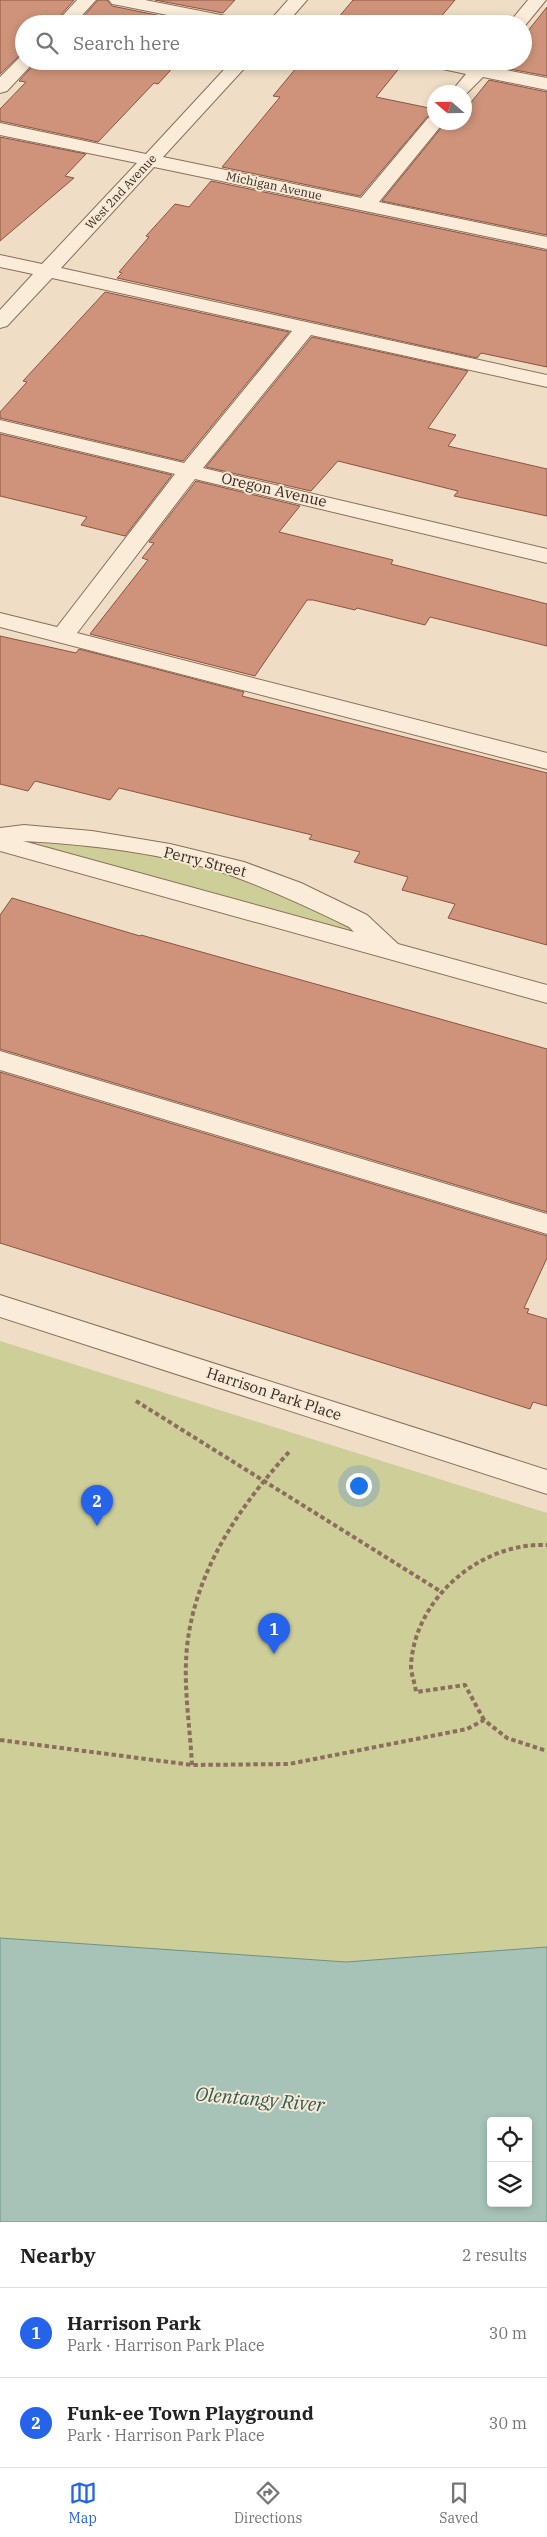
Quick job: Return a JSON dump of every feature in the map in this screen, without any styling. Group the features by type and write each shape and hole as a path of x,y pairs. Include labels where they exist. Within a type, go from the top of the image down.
{"street":[{"path":"73,15 87,0"},
{"path":"118,0 195,15"},
{"path":"284,15 298,0"},
{"path":"524,15 537,0"},
{"path":"0,88 17,70"},
{"name":"West 2nd Avenue","path":"0,322 234,70"},
{"path":"466,85 479,70"},
{"path":"496,70 547,84"},
{"name":"Michigan Avenue","path":"0,129 547,243"},
{"path":"366,205 428,130"},
{"path":"0,261 547,381"},
{"path":"62,636 190,470 307,327"},
{"name":"Oregon Avenue","path":"0,426 547,556"},
{"path":"0,620 547,761"},
{"name":"Perry Street","path":"0,835 24,833 92,839 170,852 235,868 292,889 358,921 390,950"},
{"name":"Perry Street","path":"0,843 547,994"},
{"path":"0,1060 547,1224"},
{"name":"Harrison Park Place","path":"0,1306 547,1482"}],"path":[{"path":"136,1401 440,1591"},
{"path":"192,1765 187,1647 200,1590 224,1538 262,1480 289,1452"},
{"path":"547,1545 538,1544 502,1552 479,1562 440,1591 428,1609 414,1645 411,1668 416,1692 465,1685 484,1720 507,1738 547,1751"},
{"path":"0,1740 192,1765 289,1764 467,1729 484,1720"}],"green space":[{"path":"0,835 170,852 292,889 390,951"},
{"path":"0,1341 547,1513 547,1947 346,1962 0,1938"}],"water":[{"name":"Olentangy River","path":"0,1938 346,1962 547,1947 547,2222 0,2222"}],"building":[{"path":"0,0 74,0 61,15 15,15 15,60 0,74"},
{"path":"98,0 107,0 112,6 156,15 85,15"},
{"path":"155,0 235,0 223,13"},
{"path":"353,0 455,0 442,15 340,15"},
{"path":"547,7 547,76 515,70 532,70 532,26"},
{"path":"29,70 171,70 158,84 154,83 98,142 0,121 0,109 26,82 19,81"},
{"path":"295,70 398,70 376,97 427,108 427,117 360,196 222,167 280,97 273,96"},
{"path":"489,80 547,92 547,235 382,201 440,130 472,130 472,101"},
{"path":"0,137 86,154 65,176 74,178 0,241"},
{"path":"211,181 547,251 547,367 481,353 477,358 117,278 122,273 119,272 149,237 146,236 175,204 189,207"},
{"path":"105,292 289,332 183,461 0,418 0,412 27,382 23,381"},
{"path":"312,337 468,371 428,428 456,435 448,446 547,469 547,516 454,496 458,491 338,461 311,491 206,467"},
{"path":"0,434 172,475 125,536 81,525 87,517 0,496"},
{"path":"196,481 300,506 279,532 393,560 391,564 547,604 547,646 430,617 425,625 357,608 355,610 313,600 307,600 255,676 90,634 148,560 142,558 154,543 149,542"},
{"path":"0,636 76,653 79,649 244,692 242,696 547,773 547,945 448,918 455,904 402,890 408,877 354,862 360,852 309,839 312,835 119,788 110,800 35,781 28,791 0,784"},
{"path":"12,898 140,936 547,1049 547,1212 0,1049 0,915"},
{"path":"0,1072 547,1236 547,1258 524,1308 529,1309 527,1313 547,1319 547,1406 533,1402 530,1409 0,1243"}],"place":[{"name":"Funk-ee Town Playground","path":"97,1526"},
{"name":"Harrison Park","path":"274,1654"}]}
